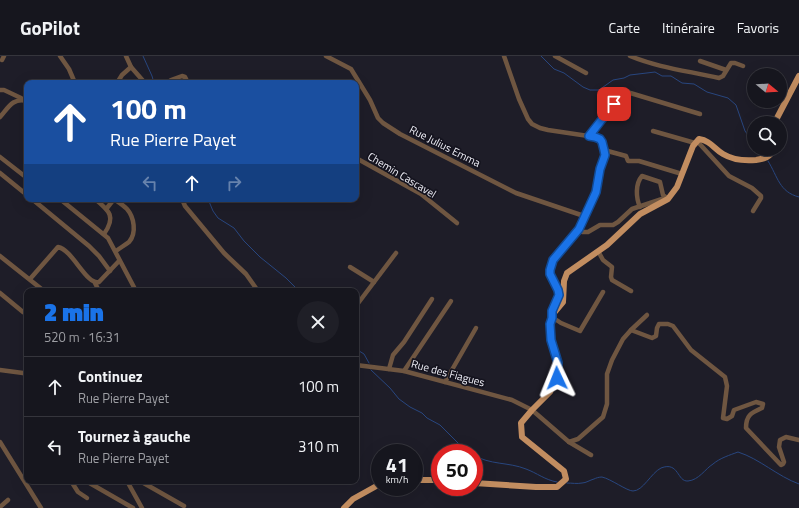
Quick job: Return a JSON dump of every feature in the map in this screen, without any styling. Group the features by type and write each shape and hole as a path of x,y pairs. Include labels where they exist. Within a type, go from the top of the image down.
{"main road":[{"path":"778,116 799,76"},
{"path":"483,484 557,487 566,479 564,471 522,437 522,423 532,410 550,392 557,378 558,363 551,340 550,324 552,318 563,302 564,281 567,273 607,245 640,214 667,198 674,192 692,146 699,139 707,140 723,154 743,161 764,159 769,156"},
{"path":"344,508 353,499 371,489"}],"street":[{"path":"60,56 69,69 74,80"},
{"path":"126,56 131,67 143,80"},
{"name":"Rue Julius Emma","path":"326,56 351,69 358,80"},
{"path":"504,56 519,99 528,119 532,124 548,130 600,139 605,155 600,169 596,192 579,229 556,255 550,266 550,274 559,295 552,311 552,318 561,324 580,331 603,292"},
{"path":"555,56 586,73"},
{"path":"630,56 655,65 719,78 723,76 731,63 743,66"},
{"path":"700,61 726,70"},
{"path":"119,80 131,67"},
{"path":"172,80 182,76 185,77 186,80"},
{"name":"Rue Julius Emma","path":"359,82 370,100 378,118 400,134 516,193 584,216"},
{"path":"0,90 4,90 24,100"},
{"path":"589,136 626,92 700,114"},
{"path":"0,117 15,101 24,101"},
{"path":"653,131 696,142 729,176 752,188 761,196 753,211"},
{"path":"604,150 626,156 628,161 631,162 639,161 682,174"},
{"path":"0,157 24,176"},
{"name":"Chemin Cascavel","path":"359,160 421,194 457,223"},
{"path":"0,173 24,193"},
{"path":"579,229 582,232 588,232 600,225 613,225 632,209 640,207 667,198 663,194 662,184 642,176 639,182 637,199 640,207"},
{"path":"36,202 90,246 110,271"},
{"path":"64,202 108,238 134,288"},
{"path":"99,202 107,208 109,213 110,223 104,234"},
{"path":"107,208 112,202"},
{"path":"116,251 130,241 134,233 134,225 131,216 127,209 118,202"},
{"path":"183,202 224,253 246,274 256,288"},
{"path":"30,279 58,247 78,264 90,280 95,283 98,288"},
{"path":"598,251 603,260 612,267 612,280 631,291"},
{"path":"359,302 396,253"},
{"path":"0,256 40,288"},
{"path":"95,283 99,282 119,261"},
{"path":"350,267 374,282"},
{"path":"0,292 23,312"},
{"path":"389,369 392,355 404,342 432,299"},
{"path":"404,371 451,301"},
{"path":"569,442 578,440 603,417 607,404 607,379 609,368 617,349 631,330 647,315"},
{"path":"631,330 652,338 656,336 659,324 668,324 672,326 691,350 725,377 727,386 723,418 727,419 732,416 734,410 756,402 763,404 762,408 752,412 746,420 746,428 781,465 784,462 779,447 780,440 786,437 799,440"},
{"path":"445,382 476,328"},
{"name":"Rue des Fiagues","path":"359,366 404,371 512,400 532,410 569,442 591,455"},
{"path":"0,370 24,375"},
{"path":"0,442 24,481"},
{"path":"26,484 41,508"},
{"path":"73,484 78,492 87,498"},
{"path":"91,484 133,508"},
{"path":"129,484 142,508"},
{"path":"145,484 184,506"},
{"path":"0,507 8,500"}],"waterway":[{"path":"143,56 153,80"},
{"path":"541,56 554,69 564,73 583,87 590,90 599,90 613,80 630,75 655,72 662,76 671,76 682,83 694,84 707,92 728,98 736,105 747,134"},
{"path":"768,161 783,188 792,195 799,197"},
{"path":"209,202 218,218 234,228 244,241 260,257 296,288"},
{"path":"359,351 364,354 369,363"},
{"path":"371,370 399,399 440,425 459,444"},
{"path":"567,483 584,483 602,477 633,491 644,485 657,470 661,468 671,467 675,469 684,480 688,481 695,479 719,460 738,452 754,459 783,477 799,484"},
{"path":"483,459 520,467 557,482"}],"route":[{"path":"557,378 558,363 551,340 550,324 552,318 551,313 558,298 559,292 550,274 550,266 556,255 577,233 594,197 597,188 598,174 605,155 604,146 600,139 589,136 614,104"}]}
